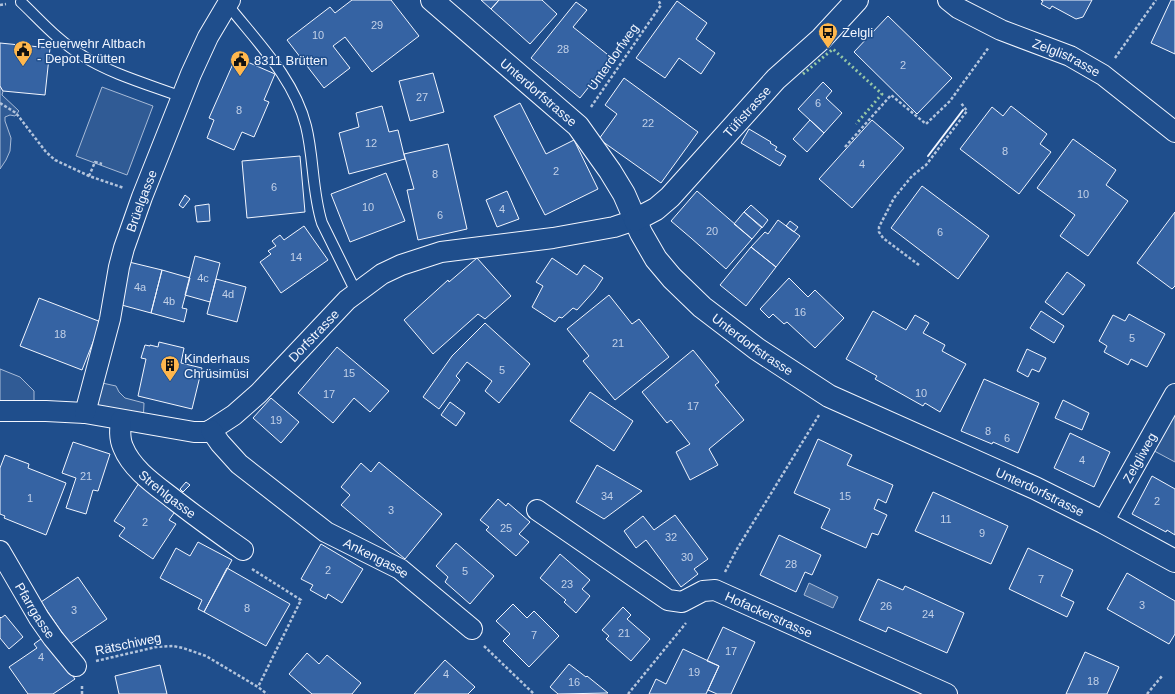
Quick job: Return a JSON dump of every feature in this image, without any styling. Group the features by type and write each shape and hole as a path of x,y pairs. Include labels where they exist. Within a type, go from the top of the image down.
{"street":[{"name":"Unterdorfstrasse","path":"432,0 578,126 610,171 624,194 635,220 656,259 672,278 702,307 757,349 829,396 1035,488 1103,522 1175,561"},
{"name":"Tüfistrasse","path":"635,220 656,209 670,197 776,79 821,39 857,0"},
{"name":"Zelglistrasse","path":"948,0 958,8 1000,30 1070,56 1103,75 1175,132"},
{"name":"Brüelgasse","path":"85,413 110,319 124,248 200,54 228,2"},
{"name":"Dorfstrasse","path":"0,411 85,413 194,432 206,432 234,415 259,393 335,310 356,292 382,274 401,265 441,252 553,238 607,228 635,220"},
{"name":"Zelgliweg","path":"1103,522 1175,394"},
{"name":"Strehlgasse","path":"121,420 120,433 122,446 135,466 176,501 243,550"},
{"name":"Ankengasse","path":"211,430 220,443 239,464 326,532 400,569 472,629"},
{"name":"Hofackerstrasse","path":"537,510 668,600 682,602 703,591 715,590 947,694"},
{"name":"Pfarrgasse","path":"0,551 40,618 79,675"}],"lane":[{"path":"20,2 62,41 92,62 182,97"},
{"path":"228,2 279,69 295,95 307,128 315,193 319,212 325,229 356,292"}],"path":[{"name":"Unterdorfweg","path":"578,126 661,5 658,0"},
{"path":"1103,75 1156,0"},
{"path":"845,147 891,96 926,124 950,101 1000,30"},
{"path":"0,103 16,113 51,156 60,163 89,176 127,189"},
{"path":"919,265 883,238 879,232 878,226 894,198 912,176 926,165 968,111 961,103"},
{"path":"89,176 95,162 102,164"},
{"path":"724,574 737,549 816,420"},
{"path":"243,550 248,566 301,600 258,687"},
{"path":"628,694 697,609 696,596"},
{"path":"472,629 474,638 534,694"},
{"name":"Rätschiweg","path":"79,675 156,647 173,646 199,652 258,687 267,694"},
{"path":"79,675 82,694"},
{"path":"1146,694 1162,676"}],"shaded area":[{"path":"0,86 3,91 2,95 19,111 15,116 10,115 5,117 11,138 10,151 0,169"},
{"path":"102,87 153,106 127,175 76,156"},
{"path":"0,369 20,377 34,391 34,411 0,411"},
{"path":"93,381 116,386 125,398 144,403 143,424 85,413"},
{"path":"1175,394 1175,462 1145,446"},
{"path":"809,583 838,597 833,608 804,595"}],"building":[{"path":"352,0 391,0 419,36 372,72 345,37 333,46 350,68 324,88 287,40 330,7 335,13"},
{"path":"481,0 499,0 491,9"},
{"path":"499,0 542,0 557,14 530,44 491,9"},
{"path":"1041,0 1092,0 1083,17 1076,19 1052,6 1050,9 1041,4 1043,1"},
{"path":"1171,0 1175,0 1175,54 1151,43"},
{"path":"677,1 707,23 696,39 715,53 701,74 679,58 665,78 636,58"},
{"path":"576,2 587,10 573,27 612,58 580,98 531,58"},
{"path":"888,16 952,78 917,114 854,52"},
{"path":"0,43 50,48 45,95 3,91 0,86"},
{"path":"236,57 275,74 264,100 269,102 254,137 242,132 234,150 207,138 214,120 209,118"},
{"path":"433,73 444,112 410,121 399,81"},
{"path":"624,78 698,132 661,183 599,139 617,114 605,105"},
{"path":"823,82 832,91 826,98 842,113 824,133 798,109"},
{"path":"520,103 546,154 574,140 598,189 545,215 494,116"},
{"path":"382,106 389,132 398,130 405,159 349,174 339,133 359,127 356,113"},
{"path":"1011,106 1047,134 1040,144 1051,152 1019,194 960,149 992,107 1003,116"},
{"path":"810,120 824,133 807,152 793,139"},
{"path":"872,120 904,148 852,208 819,179"},
{"path":"749,129 771,142 770,143 777,147 775,150 786,156 780,166 741,143"},
{"path":"1073,139 1116,170 1106,185 1128,201 1088,256 1060,236 1075,215 1037,188"},
{"path":"448,144 467,229 418,240 407,190 414,189 404,154"},
{"path":"300,156 305,212 247,218 242,161"},
{"path":"386,173 405,221 350,242 331,194"},
{"path":"922,186 989,236 958,279 891,228"},
{"path":"507,191 519,219 497,227 486,200"},
{"path":"697,191 752,239 726,269 671,221"},
{"path":"185,195 190,199 183,208 179,205"},
{"path":"209,204 210,221 197,222 195,206"},
{"path":"751,205 768,220 762,228 744,212"},
{"path":"744,212 762,227 752,239 734,224"},
{"path":"1175,212 1175,286 1172,289 1137,263"},
{"path":"778,220 800,236 776,267 751,247 765,232 768,234"},
{"path":"790,221 798,227 794,232 786,226"},
{"path":"304,226 328,260 281,293 260,262 271,254 268,251 276,246 272,241 280,235 284,240"},
{"path":"751,247 776,267 746,306 720,285"},
{"path":"195,256 220,263 210,302 185,295"},
{"path":"477,258 511,296 485,319 478,314 433,354 404,320 448,280 449,282"},
{"path":"552,258 577,275 584,265 603,278 595,290 577,310 573,308 562,318 559,317 555,322 532,307 543,286 536,282"},
{"path":"129,262 162,270 151,313 118,304"},
{"path":"162,270 190,278 182,308 187,309 184,322 151,313"},
{"path":"1067,272 1085,285 1063,315 1045,302"},
{"path":"789,278 808,297 815,290 844,318 815,348 787,322 784,324 773,314 769,318 760,309"},
{"path":"216,279 246,287 237,322 207,314"},
{"path":"609,295 632,324 639,319 669,357 615,400 583,361 589,356 567,329"},
{"path":"39,298 101,322 82,370 20,346"},
{"path":"873,311 906,330 915,315 929,323 923,333 945,345 942,351 966,364 940,412 925,403 923,406 875,379 877,376 846,359"},
{"path":"1041,311 1064,326 1054,343 1030,328"},
{"path":"1129,314 1165,334 1147,367 1131,359 1128,365 1104,352 1107,346 1099,341 1113,315 1125,321"},
{"path":"485,323 530,364 499,403 485,391 492,381 467,362 456,376 460,380 439,409 423,397 452,356"},
{"name":"Kinderhaus Chrüsimüsi","path":"159,342 184,348 181,363 202,368 192,409 138,396 146,359 141,358 145,345 158,347"},
{"path":"337,347 389,391 370,412 354,398 333,423 298,393"},
{"path":"1027,349 1046,358 1039,372 1032,369 1028,377 1017,371"},
{"path":"693,350 719,382 715,385 744,420 709,449 718,465 690,480 676,452 690,444 671,420 667,423 642,392"},
{"path":"984,379 1039,403 1018,453 993,442 992,444 961,431"},
{"path":"590,392 633,421 614,451 570,421"},
{"path":"271,398 299,422 281,443 253,418"},
{"path":"1063,400 1089,413 1082,430 1055,418"},
{"path":"450,402 465,413 456,426 441,415"},
{"path":"1070,433 1110,452 1094,487 1054,468"},
{"path":"818,439 852,455 847,465 893,485 886,503 878,499 874,509 887,515 878,535 872,533 866,548 821,528 830,509 794,493"},
{"path":"73,442 110,454 98,491 93,490 86,514 66,508 76,478 62,473"},
{"path":"5,455 29,464 28,468 66,483 46,535 4,518 5,516 0,514 0,468"},
{"path":"379,462 442,514 405,559 341,505 350,495 341,487 361,463 371,472"},
{"path":"597,465 642,491 604,519 576,502"},
{"path":"1152,476 1175,489 1175,535 1167,530 1166,532 1132,514"},
{"path":"186,482 190,485 183,492 180,489"},
{"path":"139,483 177,509 169,520 176,524 153,559 119,536 125,528 114,521"},
{"path":"933,492 1008,526 991,564 915,531"},
{"path":"498,499 506,506 508,503 530,522 519,534 529,542 516,556 486,530 489,527 480,520"},
{"path":"675,515 708,559 694,569 698,574 681,587 646,540 636,548 624,531 643,516 654,530"},
{"path":"779,535 821,555 812,575 805,572 796,592 760,575"},
{"path":"198,542 232,560 204,612 198,609 202,600 160,578 176,548 190,556"},
{"path":"456,543 494,576 470,604 445,582 448,577 436,566"},
{"path":"321,544 363,569 342,603 328,594 326,599 310,590 313,585 301,579"},
{"path":"1028,548 1073,570 1061,596 1074,602 1067,617 1009,589"},
{"path":"560,554 590,580 582,589 590,596 576,613 564,602 566,600 540,578"},
{"path":"227,568 290,604 266,646 204,612"},
{"path":"1127,573 1175,601 1175,634 1169,644 1107,609"},
{"path":"78,577 107,619 70,644 41,602"},
{"path":"878,579 903,590 905,586 964,613 947,653 888,627 886,632 859,620"},
{"path":"513,604 527,618 534,611 559,636 529,667 503,641 510,634 496,621"},
{"path":"623,607 631,615 627,619 650,639 631,661 606,639 609,636 602,630"},
{"path":"5,615 23,637 9,649 0,638 0,617 1,618"},
{"path":"723,627 755,642 731,694 717,694 708,690 719,666 707,661"},
{"path":"45,636 75,679 53,694 28,694 9,667 37,648 34,644"},
{"path":"683,649 719,666 706,694 649,694 656,679 666,684"},
{"path":"1085,652 1119,667 1107,694 1066,694"},
{"path":"307,653 319,664 327,655 361,683 352,694 312,694 289,674"},
{"path":"445,660 475,687 468,694 414,694"},
{"path":"569,664 608,693 558,694 550,687"},
{"path":"160,665 167,694 119,694 115,676"}],"hedge":[{"path":"803,74 833,49 882,94 856,124"}],"wall":[{"path":"928,156 963,110"}],"place":[{"name":"Zelgli","path":"828,49"},
{"name":"Feuerwehr Altbach - Depot Brütten","path":"23,67"},
{"name":"8311 Brütten","path":"240,77"},
{"name":"Kinderhaus Chrüsimüsi","path":"170,382"}]}
